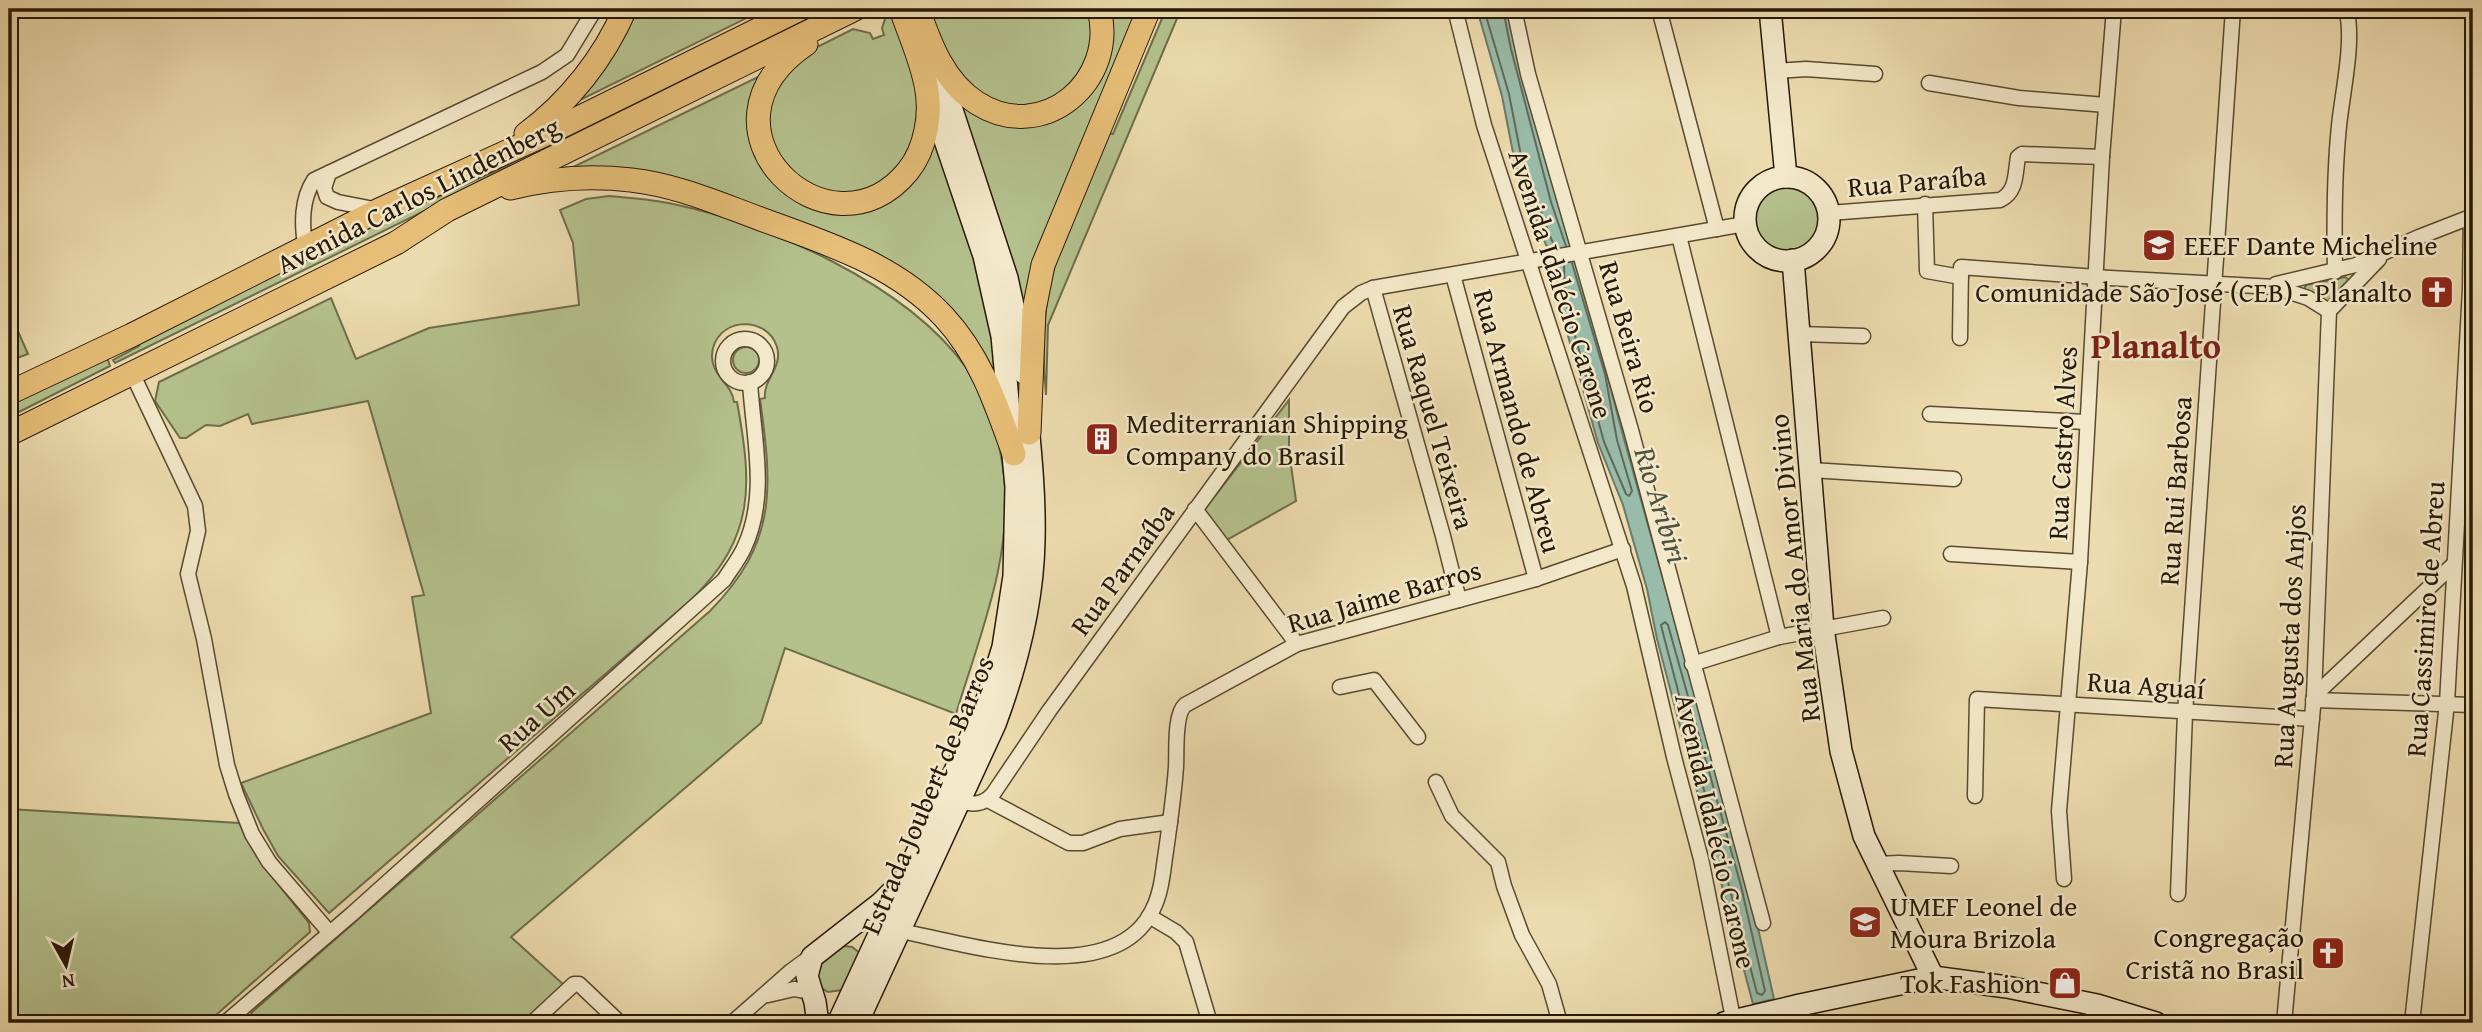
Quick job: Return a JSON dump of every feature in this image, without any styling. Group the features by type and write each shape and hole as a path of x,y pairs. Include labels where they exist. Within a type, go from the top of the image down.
{"main road":[{"path":"484,163 528,132 571,93 605,47 625,9"},
{"name":"Avenida Carlos Lindenberg","path":"9,393 144,329 379,210 484,163 800,9"},
{"path":"856,9 791,54 776,69 765,87 759,118 761,139 768,158 788,183 816,198 836,203 854,202 887,190 903,177 916,160 926,130 926,84"},
{"name":"Avenida Carlos Lindenberg","path":"9,434 396,243 466,201 856,9"},
{"path":"901,9 926,84 991,254"},
{"path":"918,9 991,254"},
{"path":"1029,433 1034,310 1043,265 1149,9"},
{"path":"1770,9 1786,177"},
{"path":"932,49 954,81 978,103 1005,114 1034,115 1062,104 1084,85 1098,60 1101,20"},
{"path":"466,201 552,180 593,177 634,180 694,194 864,259 915,290 958,333 989,384 1014,454"},
{"path":"1786,177 1801,180 1814,187 1824,199 1829,213 1828,229 1821,244 1808,255 1793,260 1776,260 1761,252 1750,240 1745,224 1746,209 1758,189 1770,180 1786,177"},
{"name":"Estrada Joubert de Barros","path":"857,1023 1004,699 1026,620 1034,540 1029,433 1019,333 991,254"},
{"name":"Estrada Joubert de Barros","path":"838,1023 979,721 999,662 1011,598 1016,498 1002,336 991,254"},
{"name":"Rua Maria do Amor Divino","path":"1793,260 1823,628 1841,751 1864,836 1933,977"},
{"path":"818,1023 807,969 817,952 881,903 910,867"},
{"path":"1736,1021 1778,1010 1802,1014 1933,977 2007,987 2094,1014 2156,1023"},
{"path":"813,992 834,999 850,997 874,986"}],"street":[{"path":"305,246 303,218 307,191 314,180 542,72 567,55 595,9"},
{"name":"Avenida Idalécio Carone","path":"1455,9 1484,125 1586,444 1623,549 1701,859 1736,1021"},
{"name":"Rua Beira Rio","path":"1514,9 1528,74 1631,430 1763,923"},
{"path":"1659,9 1717,229"},
{"name":"Rua Castro Alves","path":"2064,879 2059,811 2080,562 2102,157 2114,9"},
{"name":"Rua Rui Barbosa","path":"2178,894 2185,713 2233,9"},
{"path":"2335,272 2335,181 2346,62 2346,9"},
{"path":"1776,71 1806,69 1875,74"},
{"path":"1929,83 2018,98 2106,104"},
{"name":"Rua Paraíba","path":"1829,213 1996,200 2008,195 2013,188 2018,157 2022,154 2102,157"},
{"path":"329,173 324,188 327,197 338,202 379,210"},
{"path":"1925,204 1927,271 1961,278"},
{"path":"1961,338 1961,267 2214,285 2298,286 2472,216"},
{"name":"Rua Cassimiro de Abreu","path":"2412,1023 2447,703 2472,289 2472,216"},
{"path":"1579,253 1745,224"},
{"path":"1679,236 1779,637"},
{"path":"2298,286 2329,311 2354,284 2395,248"},
{"name":"Rua Parnaíba","path":"988,800 1343,307 1361,293 1373,288 1579,253"},
{"path":"2350,267 2356,274 2354,284"},
{"name":"Rua Armando de Abreu","path":"1453,275 1536,579"},
{"name":"Rua Raquel Teixeira","path":"1373,288 1459,600"},
{"name":"Rua Augusta dos Anjos","path":"2284,1023 2314,698 2329,311"},
{"path":"1800,334 1863,336"},
{"path":"132,373 195,506 198,531 188,574 204,639 227,765 236,794 252,834 269,862 329,932"},
{"name":"Rua Um","path":"225,1023 362,905 724,580 744,548 755,515 758,474 750,382"},
{"path":"1930,414 2086,422"},
{"path":"1811,470 1954,479"},
{"path":"1195,509 1297,644"},
{"name":"Rua Jaime Barros","path":"901,930 1009,953 1058,957 1090,953 1115,946 1149,916 1161,883 1176,767 1179,715 1182,708 1297,644 1536,579 1623,549"},
{"path":"1951,554 2080,562"},
{"path":"2314,698 2454,564"},
{"path":"1692,664 1779,637 1883,618"},
{"path":"1340,687 1374,680 1418,737"},
{"path":"2314,698 2473,705"},
{"name":"Rua Aguaí","path":"1975,796 1977,699 2312,719"},
{"path":"1436,782 1451,816 1499,862 1514,915 1549,984 1560,1023"},
{"path":"959,802 974,804 988,800 1069,843 1083,844 1120,829 1170,822"},
{"path":"1876,864 1951,866"},
{"path":"1149,916 1176,932 1186,942 1210,1023"},
{"path":"732,1023 817,952"},
{"path":"532,1023 574,984 579,984 620,1023"},
{"path":"763,997 785,989 813,992"}],"green space":[{"path":"634,9 765,9 572,104"},
{"path":"824,9 835,9 115,363 113,360 139,346 136,339 275,271 493,172"},
{"path":"895,9 1142,9 1026,317 999,252 974,259 989,316 996,376 891,264 571,168 760,76 751,125 807,188 770,144 769,98 805,53 853,29 870,33 873,39 884,35 882,28 887,13"},
{"path":"1166,9 1181,9 1048,325 1046,395 1045,318 1049,288 1058,255 1109,133 1113,134"},
{"path":"1778,184 1792,184 1804,189 1814,199 1819,218 1814,237 1804,247 1792,252 1778,252 1766,247 1756,237 1751,225 1751,211 1756,199 1766,189"},
{"path":"609,196 657,201 711,213 792,242 872,284 908,309 939,336 965,366 980,391 996,433 1004,476 1005,507 1004,537 992,597 956,714 785,648 761,723 511,937 564,985 528,1023 445,1023 438,1016 430,1023 257,1023 251,1013 710,611 732,586 759,537 765,512 767,460 760,399 765,398 765,391 777,361 777,347 771,336 762,329 741,324 721,333 715,343 712,355 715,369 730,390 734,402 737,402 746,484 738,531 713,576 692,599 329,913 278,856 241,783 431,713 412,597 424,595 368,401 252,424 248,414 220,426 206,425 186,438 180,438 155,401 159,382 331,298 356,359 429,328 579,305 573,243 560,210 586,199"},
{"path":"2345,277 2348,282 2328,302 2304,289 2306,285"},
{"path":"9,311 28,354 9,361"},
{"path":"746,347 755,351 759,360 755,369 746,373 737,369 733,360 737,351"},
{"path":"107,357 110,366 9,417 9,403"},
{"path":"1289,400 1289,451 1296,501 1225,541 1204,512 1205,509"},
{"path":"9,809 239,823 266,869 309,923 310,932 207,1023 9,1023"},
{"path":"844,946 852,947 860,953 842,990 828,992 820,987 815,971"}],"water":[{"name":"Rio Aribiri","path":"1477,9 1510,9 1624,439 1748,884 1774,999 1753,1004 1657,639 1647,589 1623,505 1598,443 1558,300 1555,256 1546,245 1515,163 1502,96"}],"place":[{"name":"EEEF Dante Micheline","path":"2159,245"},
{"name":"Comunidade São José (CEB) - Planalto","path":"2437,292"},
{"name":"Mediterranian Shipping Company do Brasil","path":"1102,439"},
{"name":"UMEF Leonel de Moura Brizola","path":"1865,922"},
{"name":"Congregação Cristã no Brasil","path":"2328,953"},
{"name":"Tok Fashion","path":"2065,983"}],"district":[{"name":"Planalto","path":"2156,346"}]}
